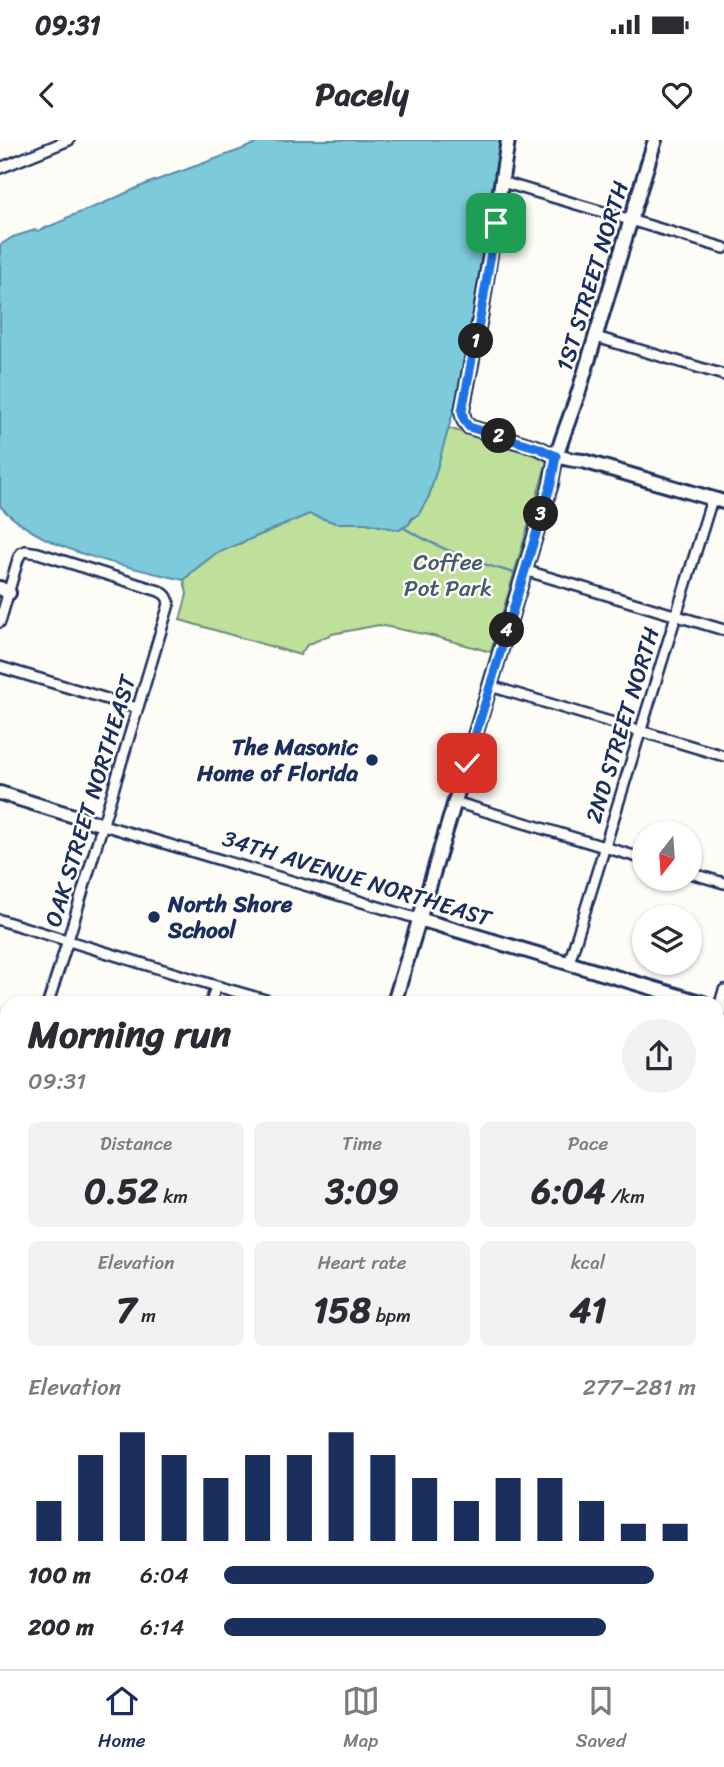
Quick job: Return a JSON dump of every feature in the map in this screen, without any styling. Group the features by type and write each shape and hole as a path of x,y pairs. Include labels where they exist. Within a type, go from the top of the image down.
{"street":[{"path":"0,168 69,140"},
{"path":"508,140 481,313 462,411 464,420 469,427 539,448 551,447 560,454 718,500"},
{"name":"1ST STREET NORTH","path":"396,996 655,140"},
{"path":"502,182 724,248"},
{"path":"596,337 724,375"},
{"name":"2ND STREET NORTH","path":"569,963 676,615 718,500"},
{"name":"OAK STREET NORTHEAST","path":"4,591 21,553 25,551 164,593 168,598 168,611 50,996"},
{"path":"524,570 724,630"},
{"path":"0,622 4,591"},
{"path":"0,667 137,708"},
{"path":"490,686 724,756"},
{"name":"34TH AVENUE NORTHEAST","path":"0,793 680,996"},
{"path":"455,802 632,856"},
{"path":"702,877 724,883"},
{"path":"0,920 251,996"},
{"path":"213,996 216,986"}],"green space":[{"name":"Coffee Pot Park","path":"448,428 542,456 547,462 491,652 379,625 332,634 307,645 300,655 180,620 187,594 184,580 193,571 215,554 309,514 336,523 366,523 399,530 409,524 429,496"}],"water":[{"path":"264,140 500,140 476,305 461,385 429,496 419,514 399,530 366,523 336,523 309,514 215,554 184,580 111,563 39,535 0,506 0,245 13,237 38,231 146,184"}],"waterway":[{"path":"404,528 458,555 515,573"}],"place":[{"name":"The Masonic Home of Florida","path":"372,760"},
{"name":"North Shore School","path":"154,917"}],"route":[{"path":"467,763 551,484 556,456 539,448 469,427 464,420 462,411 496,223"}]}
